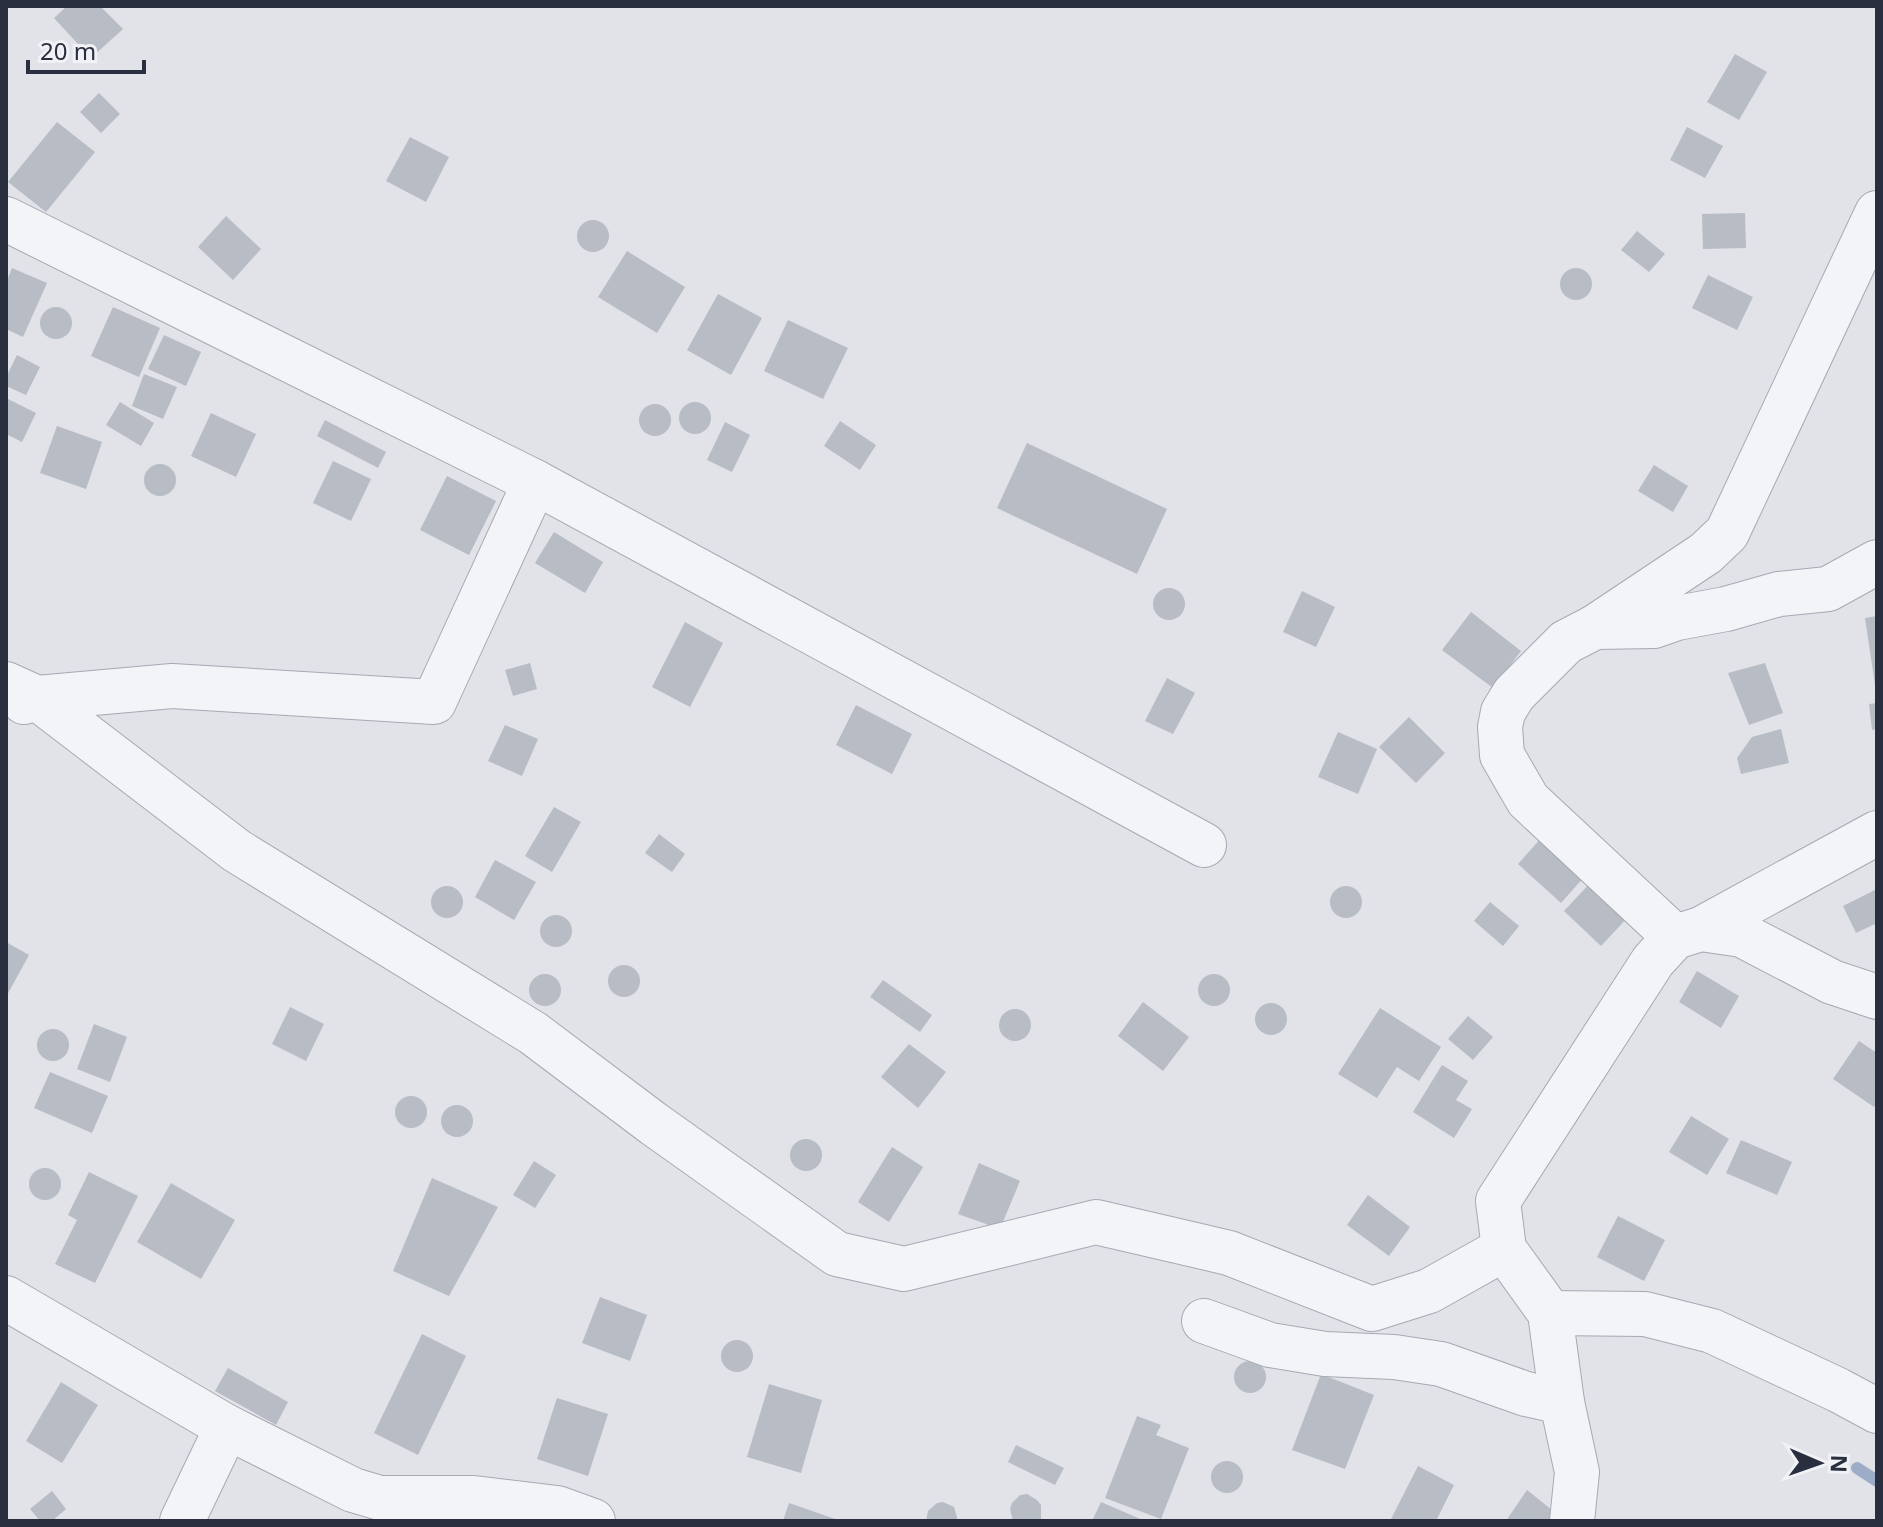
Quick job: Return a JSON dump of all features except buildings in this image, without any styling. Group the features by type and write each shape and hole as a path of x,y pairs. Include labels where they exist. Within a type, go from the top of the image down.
{"street":[{"path":"1877,213 1727,533 1706,553 1595,627 1566,642 1514,694 1501,719 1502,755 1528,800 1688,933 1742,935 1832,982 1877,997"},
{"path":"6,219 535,482 1204,845"},
{"path":"16,696 172,686 434,702 535,482"},
{"path":"1595,627 1654,626 1779,594 1828,589 1877,562"},
{"path":"16,696 237,851 533,1033 666,1133 837,1254 904,1269 1096,1222 1229,1253 1372,1309 1429,1291 1504,1249"},
{"path":"1572,1521 1577,1472 1562,1402 1550,1313 1504,1249 1498,1201 1653,961 1688,933 1877,833"},
{"path":"6,1298 227,1427 353,1490 380,1498 474,1498 557,1508 593,1521"},
{"path":"1550,1313 1645,1314 1712,1331 1877,1411"},
{"path":"1204,1321 1270,1345 1325,1354 1394,1357 1441,1364 1526,1394 1562,1402"},
{"path":"182,1521 227,1427"}],"waterway":[{"path":"1857,1468 1877,1481"}]}
